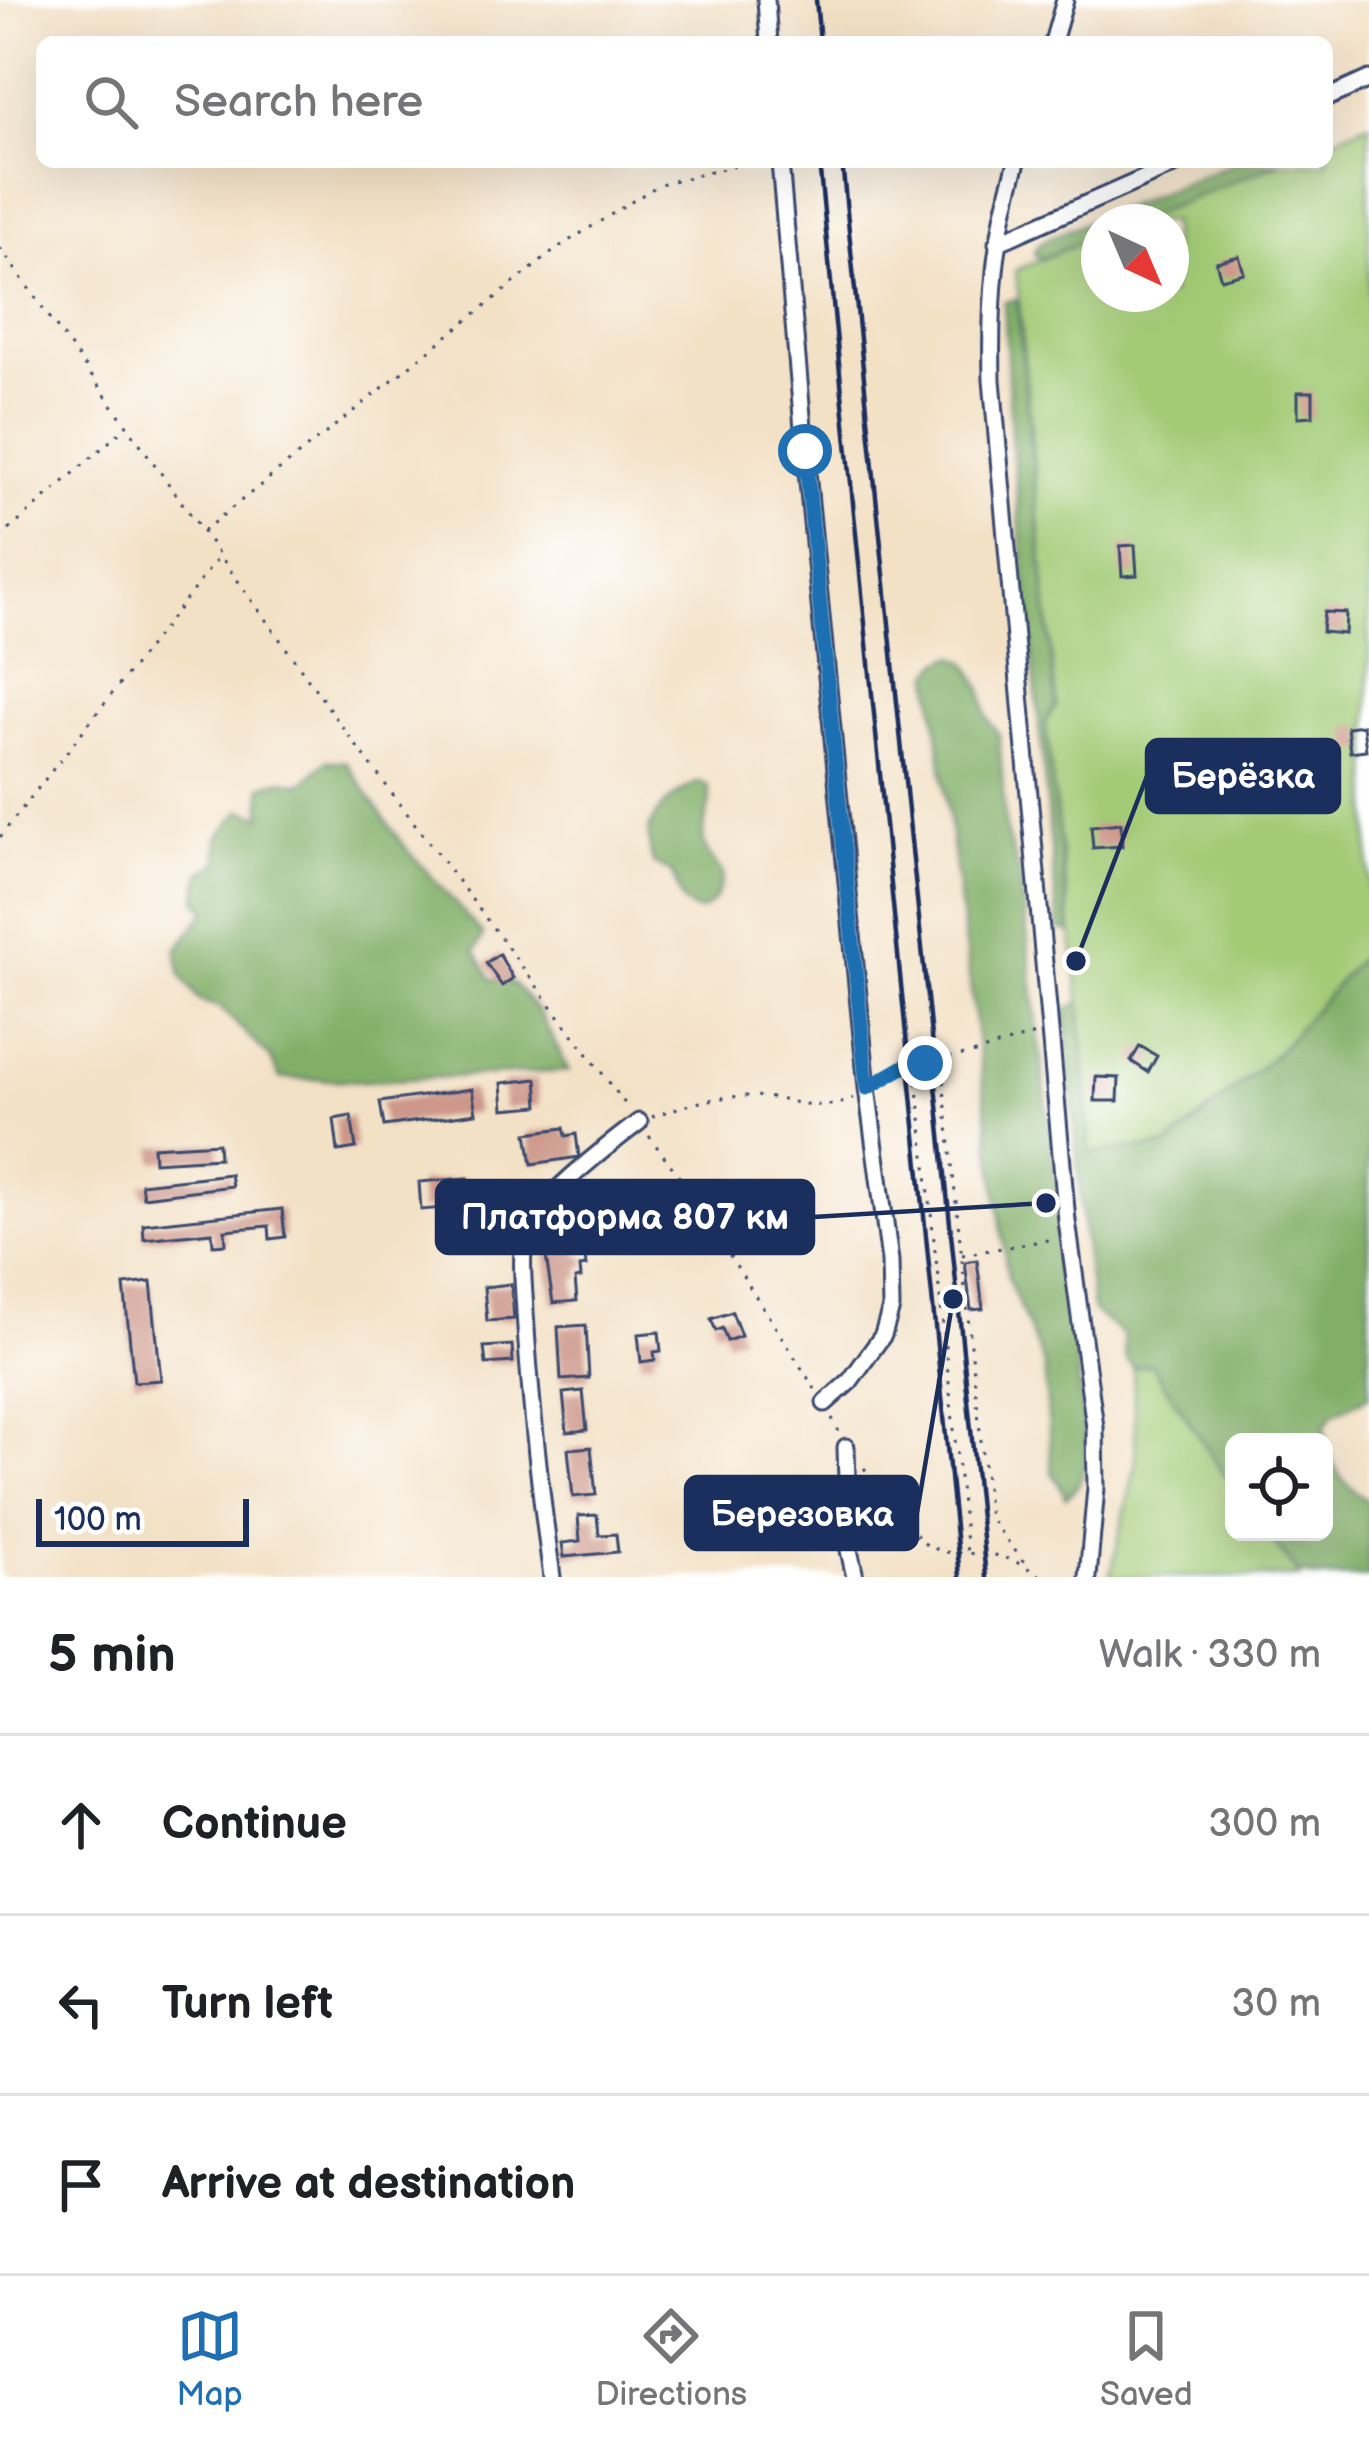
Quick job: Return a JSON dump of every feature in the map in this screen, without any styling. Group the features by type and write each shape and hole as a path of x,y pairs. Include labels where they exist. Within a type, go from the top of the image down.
{"street":[{"path":"766,0 769,36"},
{"path":"1055,36 1065,0"},
{"path":"1333,95 1369,80"},
{"path":"781,168 867,1088 890,1261 891,1308 883,1335 850,1382 825,1403"},
{"path":"1016,168 997,243 990,311 992,380 1069,1237 1098,1460 1088,1577"},
{"path":"997,243 1167,168"},
{"path":"552,1577 527,1344 527,1226 607,1146 639,1122"},
{"path":"846,1447 849,1550 855,1577"}],"path":[{"path":"203,532 559,247 660,184 728,168"},
{"path":"0,248 346,731 679,1176 825,1403 846,1447 922,1542 945,1553 998,1556 1042,1577"},
{"path":"0,538 128,426"},
{"path":"0,837 220,556"},
{"path":"639,1122 683,1107 748,1096 822,1106 847,1102 907,1065 976,1053 1050,1029"},
{"path":"942,1069 989,1517 1028,1568"},
{"path":"916,1070 967,1555"},
{"path":"960,1255 1069,1237"}],"green space":[{"path":"1369,123 1369,947 1275,1055 1167,1146 1090,1153 1080,1002 1045,721 1056,706 1016,270 1081,243 1081,312 1189,312 1189,204 1174,204 1262,168 1333,168 1333,138"},
{"path":"1220,168 1267,168 1178,204 1132,204"},
{"path":"1081,225 1081,243 1041,259 1034,254 1037,246"},
{"path":"1017,299 1056,706 1045,721 1070,932 1059,929 1011,434 1004,302"},
{"path":"954,656 967,663 982,689 987,717 999,735 1006,833 1020,875 1086,1444 1081,1480 1066,1497 1052,1472 1044,1365 1008,1279 932,688 931,674 939,663"},
{"path":"326,761 346,762 400,841 483,935 475,951 491,979 514,984 540,1014 569,1071 366,1081 280,1078 271,1059 220,1007 200,1001 182,977 176,950 206,911 197,899 201,873 219,863 218,838 241,810 262,816 262,786 283,780 302,784"},
{"path":"700,782 710,794 705,847 723,874 711,904 699,911 682,900 673,873 653,863 649,837 660,809"},
{"path":"1369,947 1369,1396 1333,1414 1325,1433 1225,1433 1225,1475 1151,1364 1133,1368 1125,1358 1123,1335 1093,1311 1065,1010 1080,1002 1090,1153 1168,1146 1275,1055"},
{"path":"1151,1364 1225,1475 1225,1541 1274,1541 1300,1577 1110,1577 1136,1464 1133,1368"},
{"path":"1333,1460 1350,1487 1369,1502 1369,1577 1316,1577 1297,1572 1274,1541 1333,1541"}],"building":[{"path":"1239,256 1244,273 1221,279 1216,262"},
{"path":"1298,392 1313,392 1313,416 1298,417"},
{"path":"1135,545 1137,575 1122,576 1120,546"},
{"path":"1324,612 1346,613 1345,634 1322,632"},
{"path":"1363,725 1366,750 1350,752 1347,727"},
{"path":"1121,823 1122,846 1093,848 1091,826"},
{"path":"499,954 513,978 502,986 486,963"},
{"path":"1140,1046 1157,1056 1148,1072 1131,1061"},
{"path":"1096,1077 1119,1078 1118,1101 1095,1101"},
{"path":"537,1079 539,1106 504,1109 502,1083"},
{"path":"472,1089 476,1113 384,1126 380,1102"},
{"path":"351,1116 356,1148 338,1151 334,1119"},
{"path":"564,1128 566,1136 576,1134 579,1157 532,1164 527,1133"},
{"path":"218,1143 219,1158 154,1162 153,1147"},
{"path":"230,1174 232,1186 143,1197 141,1184"},
{"path":"468,1178 468,1184 493,1182 495,1204 421,1210 419,1182"},
{"path":"282,1209 285,1237 270,1239 269,1226 225,1230 226,1244 213,1245 212,1232 144,1239 143,1224"},
{"path":"578,1246 586,1266 580,1267 581,1278 575,1279 577,1301 553,1303 545,1250"},
{"path":"977,1260 983,1309 971,1310 965,1262"},
{"path":"151,1282 161,1380 134,1382 124,1285"},
{"path":"511,1284 514,1319 487,1321 484,1287"},
{"path":"732,1312 741,1336 727,1341 722,1328 716,1331 711,1319"},
{"path":"586,1325 589,1378 561,1380 558,1327"},
{"path":"659,1332 661,1351 654,1352 655,1360 641,1362 638,1334"},
{"path":"512,1345 513,1362 486,1364 484,1347"},
{"path":"583,1391 587,1430 567,1432 563,1393"},
{"path":"591,1447 596,1495 573,1497 568,1449"},
{"path":"597,1515 599,1535 616,1534 618,1552 564,1557 562,1543 580,1541 578,1516"}],"railway":[{"path":"816,0 819,36"},
{"path":"820,168 960,1577"},
{"path":"843,168 986,1577"}],"place":[{"name":"Берёзка","path":"1076,961"},
{"name":"Платформа 807 км","path":"1046,1203"},
{"name":"Березовка","path":"953,1299"}],"route":[{"path":"805,451 867,1088 907,1065 925,1063"}]}
